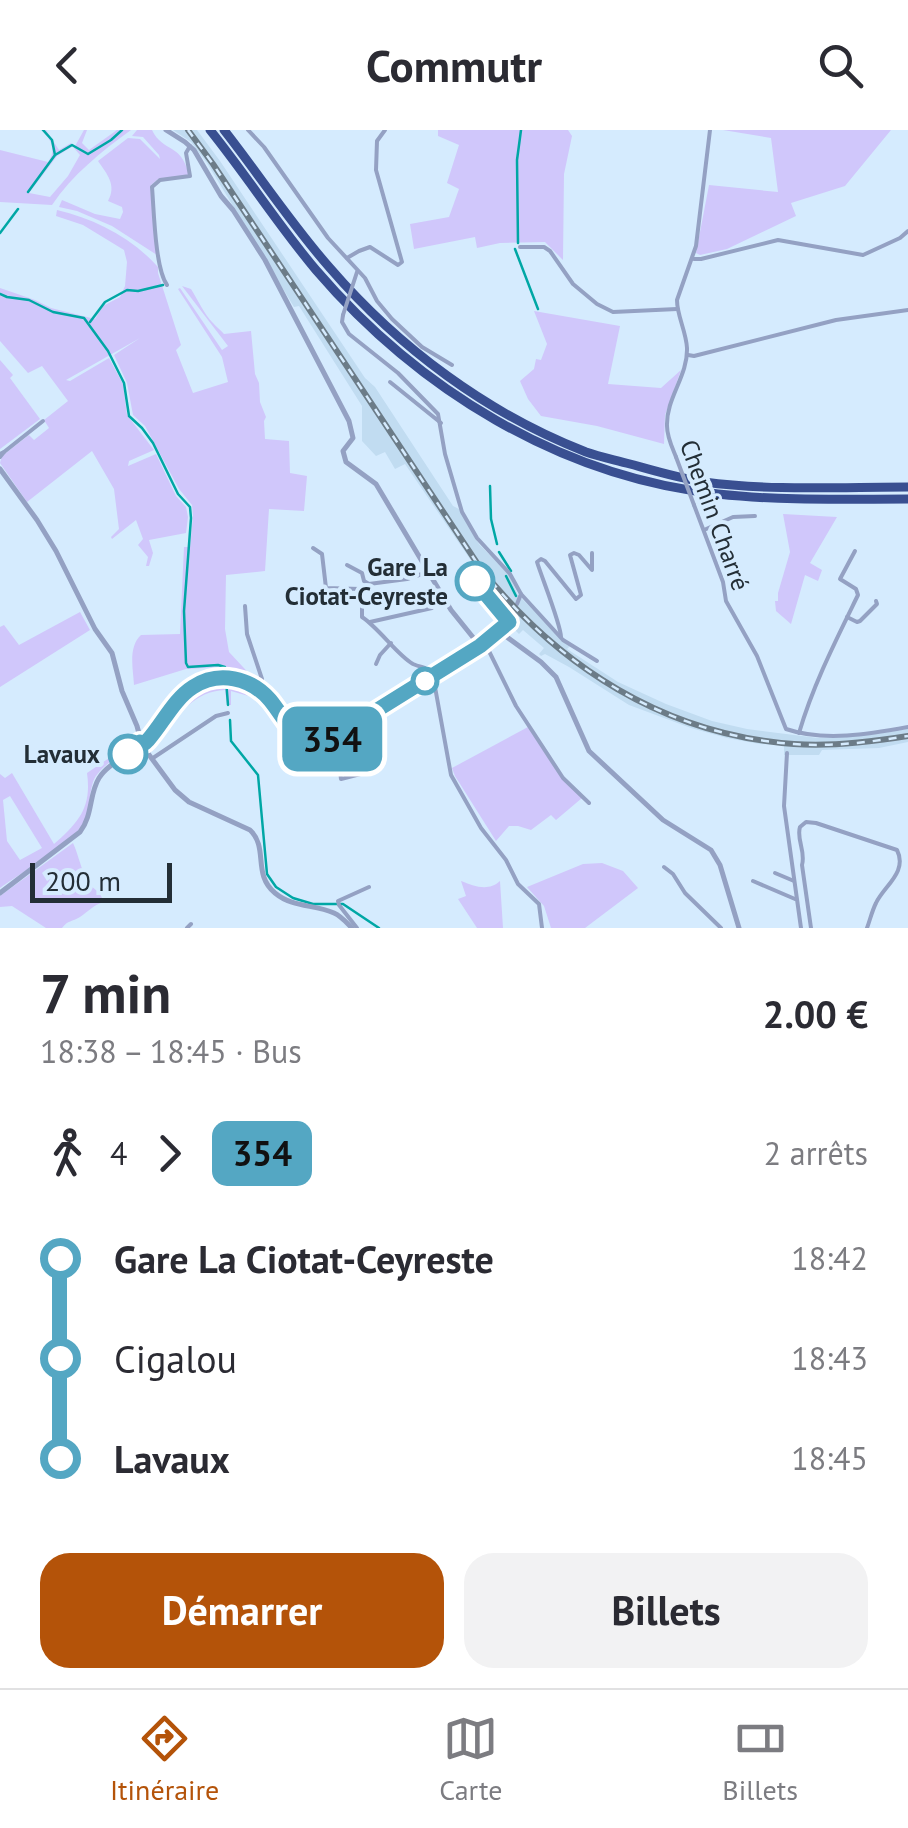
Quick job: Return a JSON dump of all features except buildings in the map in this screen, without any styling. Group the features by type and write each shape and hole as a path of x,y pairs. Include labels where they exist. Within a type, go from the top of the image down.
{"highway":[{"path":"210,130 284,231 356,313 417,369 499,424 583,461 677,488 780,499 908,499"},
{"path":"224,130 318,254 384,324 468,391 548,435 589,453 705,482 776,487 908,487"}],"street":[{"path":"166,130 190,146 265,260 349,422 353,438 343,452 346,462 376,484 451,610 482,644 563,778 589,803"},
{"path":"248,130 404,332 452,365"},
{"path":"347,258 370,247 398,265 402,262 376,170 376,141 384,130"},
{"path":"710,130 694,259 678,292 677,309 687,355 836,320 908,310"},
{"path":"167,286 159,272 152,187 160,180 190,176 186,153 190,146"},
{"path":"694,259 778,240 863,255 900,238 908,230"},
{"path":"520,247 550,251 572,284 613,312 677,309"},
{"path":"358,272 343,315 344,329 398,373 438,414 462,512 478,538 561,637 597,661"},
{"name":"Chemin Charré","path":"687,355 667,424 676,457 723,582 726,601 757,656 786,729 799,733"},
{"path":"390,382 441,424"},
{"path":"1,454 43,421"},
{"path":"0,469 56,550 112,652 142,745 175,790 188,802 256,835 260,869 273,892 295,904 332,912 355,928"},
{"path":"704,530 733,517 756,516"},
{"path":"313,548 322,554 324,587 360,590 361,615 410,662 427,667 435,675 451,775 518,884 540,904 542,928"},
{"path":"854,550 840,579 858,592 812,694 799,733 829,735 908,727"},
{"path":"561,637 536,562 544,559 576,599 580,595 570,555 579,555 592,570 592,553"},
{"path":"348,564 362,572 364,582 369,584 428,572"},
{"path":"517,604 522,594"},
{"path":"847,617 860,621 876,601"},
{"path":"245,606 247,634 262,679 262,692"},
{"path":"370,622 432,608"},
{"path":"0,892 80,832 87,824 102,773 142,745 185,693 200,683 220,678 247,682 262,692 300,738 317,743 336,737 435,675 500,632 514,614"},
{"path":"500,632 556,677 590,751 602,764 663,820 712,850 739,928"},
{"path":"376,664 391,643"},
{"path":"153,758 216,716 228,713"},
{"path":"336,737 343,779 379,767"},
{"path":"787,753 784,806 801,928"},
{"path":"310,765 339,762"},
{"path":"811,928 802,864 805,856 798,833 803,823 816,823 897,850 902,858 889,889 878,898 867,928"},
{"path":"664,867 721,928"},
{"path":"776,873 794,881"},
{"path":"753,880 797,902 808,902"},
{"path":"355,928 339,904 342,898 369,887"}],"shaded area":[{"path":"42,130 46,130 59,150 71,143 73,146 57,156 29,193 50,197 80,155 74,148 84,130 82,143 89,150 117,130 131,130 88,164 52,205 0,202 0,150 48,162 52,145"},
{"path":"137,130 152,130 161,142 177,152 189,175 158,179 151,185 157,255 112,226 59,207 62,200 95,214 120,219 122,207 108,201 111,185 98,161 128,138 140,139 160,159 143,137 132,136"},
{"path":"173,130 197,130 453,506 459,509 479,544 509,575 518,595 570,646 567,649 618,682 712,721 818,738 908,729 908,742 879,748 822,750 819,755 784,755 784,745 727,738 629,705 569,667 545,654 541,656 544,648 523,630 519,634 513,628 509,616 405,464 395,469 385,452 376,456 362,441 362,406 299,306 294,307 207,163 191,142"},
{"path":"438,130 568,130 572,136 564,174 563,260 545,242 477,248 475,237 414,249 410,224 449,217 459,189 447,183 459,145 438,136"},
{"path":"723,130 891,130 845,186 791,203 796,216 727,249 700,255 696,253 709,185 778,192 771,138"},
{"path":"57,210 112,231 158,267 181,345 176,350 193,393 228,382 222,357 178,289 222,350 228,346 182,286 191,289 224,334 251,331 255,374 266,417 265,439 289,441 290,473 307,476 304,511 269,509 265,571 226,575 225,629 229,652 256,685 239,678 210,678 187,692 155,727 184,685 219,667 186,669 134,685 133,652 141,635 180,634 184,547 190,547 193,516 192,505 145,426 133,415 127,383 114,355 140,338 66,380 109,358 123,384 127,415 154,450 129,461 128,466 156,454 176,496 186,507 186,533 149,540 153,553 146,566 148,557 138,545 143,539 136,520 111,537 119,529 114,489 92,451 27,502 0,463 2,456 29,435 34,440 49,428 44,420 68,401 42,366 28,373 0,341 0,288 51,308 95,319 103,306 120,297 125,286 124,250 83,225 56,216"},
{"path":"534,311 620,326 608,384 661,388 681,370 665,415 664,444 541,416 520,381 534,369 536,359 541,360 547,344"},
{"path":"0,360 40,419 0,449"},
{"path":"783,514 837,517 810,563 822,570 818,581 805,575 791,624 776,611 775,601 790,552"},
{"path":"80,612 90,630 0,687 0,627 4,625 19,645"},
{"path":"228,680 253,690 272,708 231,691 231,705 227,705 225,690 214,691 196,699 159,731 196,690"},
{"path":"528,727 560,776 582,798 556,820 551,815 531,830 509,826 496,841 452,768"},
{"path":"126,750 95,777 81,827 55,851 0,888 0,774 5,778 12,773 54,844 81,814 87,796 87,773","holes":["10,796 42,848 20,860 7,841 3,800"]},
{"path":"73,843 85,877 104,902 62,928 46,928 12,906 0,907 0,896"},
{"path":"602,863 623,871 638,888 585,928 551,928 544,906 527,887 583,864"},
{"path":"461,881 486,887 500,881 503,928 477,928 458,899 466,896"}],"waterway":[{"path":"28,192 55,155 52,140 43,130"},
{"path":"55,155 72,145 88,154 122,130"},
{"path":"518,243 517,160 521,130"},
{"path":"0,233 18,209"},
{"path":"515,249 538,309"},
{"path":"90,322 105,302 127,290 163,285"},
{"path":"0,294 84,318 108,351 124,383 129,416 153,443 178,494 190,507 184,611 186,663 188,667 225,667 228,705"},
{"path":"490,486 497,544"},
{"path":"499,552 511,571"},
{"path":"506,576 516,596"},
{"path":"230,720 231,741 258,775 267,874 276,887 313,904 343,904 379,928"}],"railway":[{"path":"188,130 479,566 543,635 617,689 701,726 747,738 808,745 908,736"}],"bus line":[{"name":"354","path":"128,754 148,740 192,687 220,678 240,680 262,692 300,738 310,743 329,740 500,632 509,622 475,581"}],"place":[{"name":"Gare La Ciotat-Ceyreste","path":"475,581"},
{"name":"Lavaux","path":"128,754"}]}
